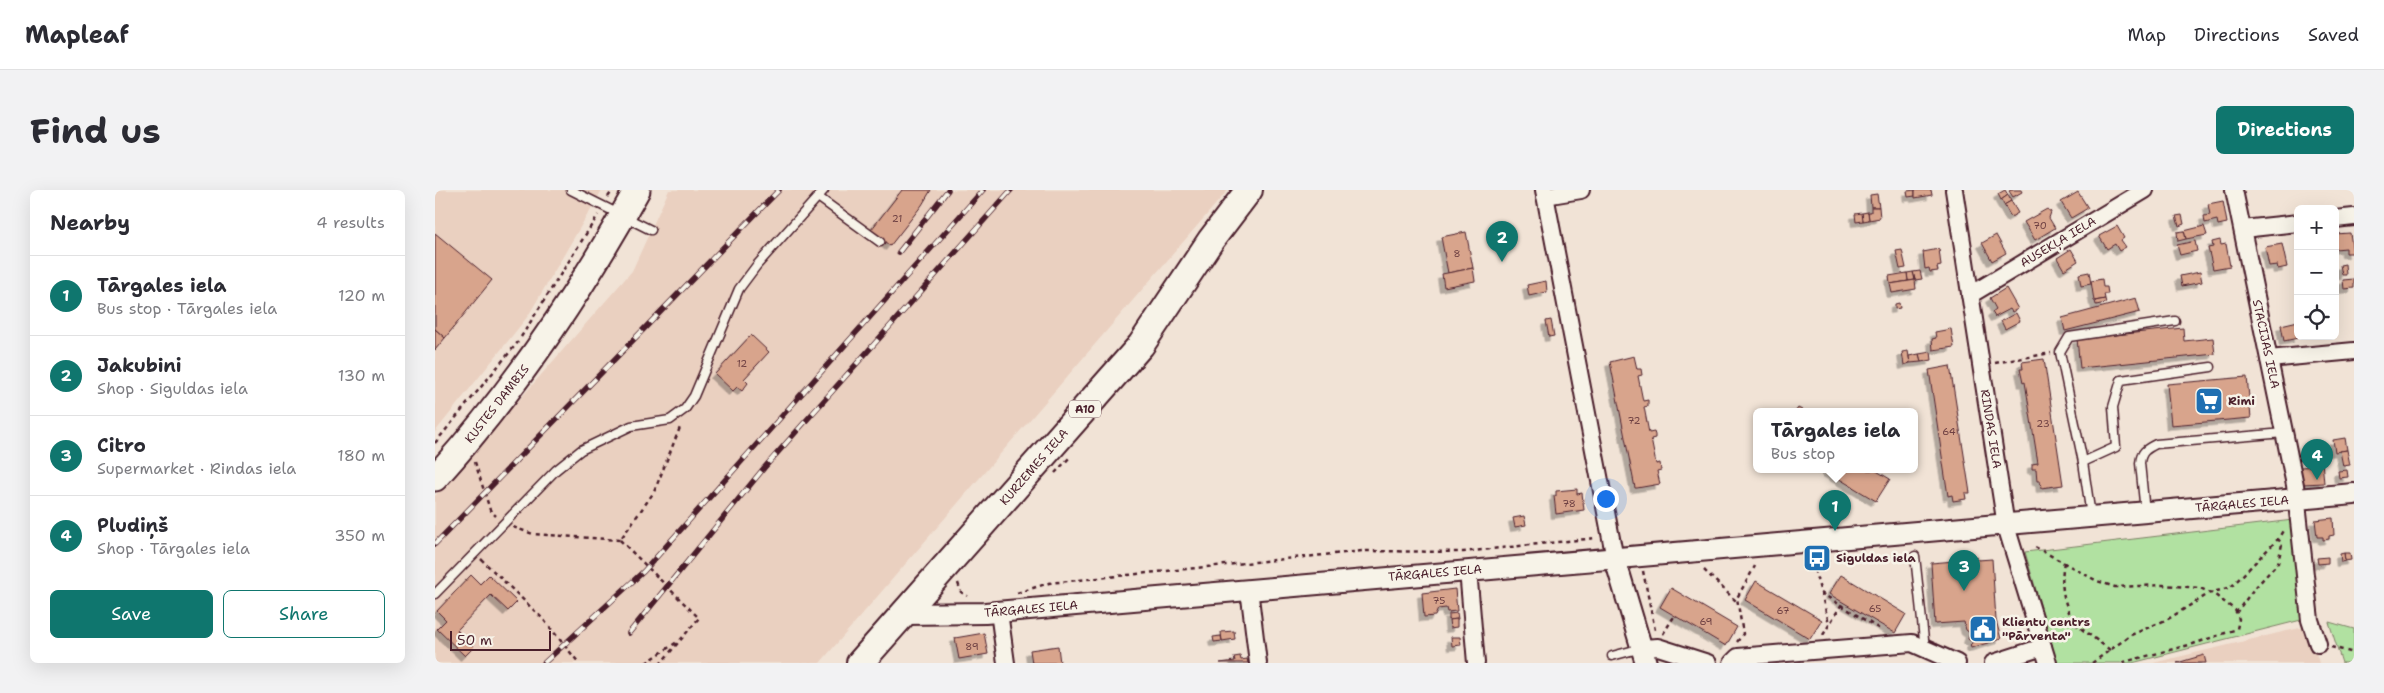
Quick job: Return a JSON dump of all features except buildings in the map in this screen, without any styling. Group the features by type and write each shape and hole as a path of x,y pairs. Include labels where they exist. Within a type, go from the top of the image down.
{"highway":[{"name":"KURZEMES IELA","path":"860,663 1141,345 1211,240 1249,190"}],"main road":[{"name":"KUSTES DAMBIS","path":"435,478 464,446 527,366 554,325 613,211 637,190"},
{"name":"KUSTES DAMBIS","path":"435,458 554,325"}],"street":[{"path":"1581,190 1545,193 1615,559 1651,647 1658,647 1709,663"},
{"name":"RINDAS IELA","path":"1954,190 2006,526 2045,655"},
{"name":"AUSEKĻA IELA","path":"1970,295 2145,190"},
{"name":"STACIJAS IELA","path":"2234,190 2284,433 2296,499 2311,620 2318,644"},
{"path":"2339,219 2354,217"},
{"path":"2243,229 2294,223"},
{"path":"2269,359 2354,352"},
{"name":"TĀRGALES IELA","path":"904,614 1004,604 1249,589 1615,559 1641,555 2006,526 2354,494"},
{"path":"1467,570 1476,663"},
{"path":"1249,589 1258,663"},
{"path":"1004,604 1006,663"},
{"path":"1732,656 1912,643 1957,663"},
{"path":"1993,663 2045,655"}],"lane":[{"path":"572,190 651,230"},
{"path":"435,594 556,470 581,450 631,426 670,420 685,409 698,388 739,289 757,265 824,190"},
{"path":"818,197 880,242"},
{"path":"2091,518 2083,462 2060,352 2069,337 2175,321"},
{"path":"2083,462 2116,447 2113,407 2121,380 2211,367"},
{"path":"2145,513 2140,462 2141,454 2146,449 2156,444 2284,433"},
{"path":"1915,556 1925,649"},
{"path":"1612,656 1651,647"}],"path":[{"path":"435,443 519,341 613,211 613,190"},
{"path":"1981,365 2060,352"},
{"path":"620,540 654,492 678,436 685,409"},
{"path":"464,446 473,456 490,510 504,524 533,534 620,540 699,618 661,663"},
{"path":"2092,663 2131,636 2168,619 2210,593 2231,587 2278,539 2287,523"},
{"path":"1004,604 1049,583 1363,551 1463,552 1612,536"},
{"path":"2236,613 2253,590 2278,563 2282,544 2278,539"},
{"path":"2035,547 2097,581 2115,587 2163,585 2200,588 2210,593 2236,613 2239,619 2237,629 2193,644 2120,663"},
{"path":"475,553 543,619 579,663"},
{"path":"1811,562 1829,624"},
{"path":"2064,562 2062,595 2072,619 2075,624 2110,650"},
{"path":"1732,656 1743,634 1737,598 1755,566"},
{"path":"1704,570 1737,602"},
{"path":"1644,576 1651,647"},
{"path":"1821,593 1842,604 1878,628 1868,647"},
{"path":"1815,651 1842,604"},
{"path":"1651,647 1675,615"},
{"path":"646,663 680,640"},
{"path":"2318,644 2354,653"}],"shaded area":[{"path":"435,190 602,190 528,316 435,432"},
{"path":"669,190 1228,190 820,663 435,663 435,496 632,271"},
{"path":"2308,626 2319,663 2153,663"}],"green space":[{"path":"2293,520 2305,619 2132,663 2057,663 2025,552"},
{"path":"2329,622 2354,629 2354,663 2342,663"}],"railway":[{"path":"435,544 779,190"},
{"path":"899,252 948,190"},
{"path":"544,663 644,571 983,190"},
{"path":"629,633 764,468 1011,190"}],"place":[{"name":"Jakubini","path":"1502,262"},
{"name":"Rimi","path":"2209,401"},
{"name":"Pludiņš","path":"2317,480"},
{"name":"Tārgales iela","path":"1835,531"},
{"name":"Siguldas iela","path":"1817,558"},
{"name":"Citro","path":"1964,591"},
{"name":"Klientu centrs \"Pārventa\"","path":"1983,629"}]}
